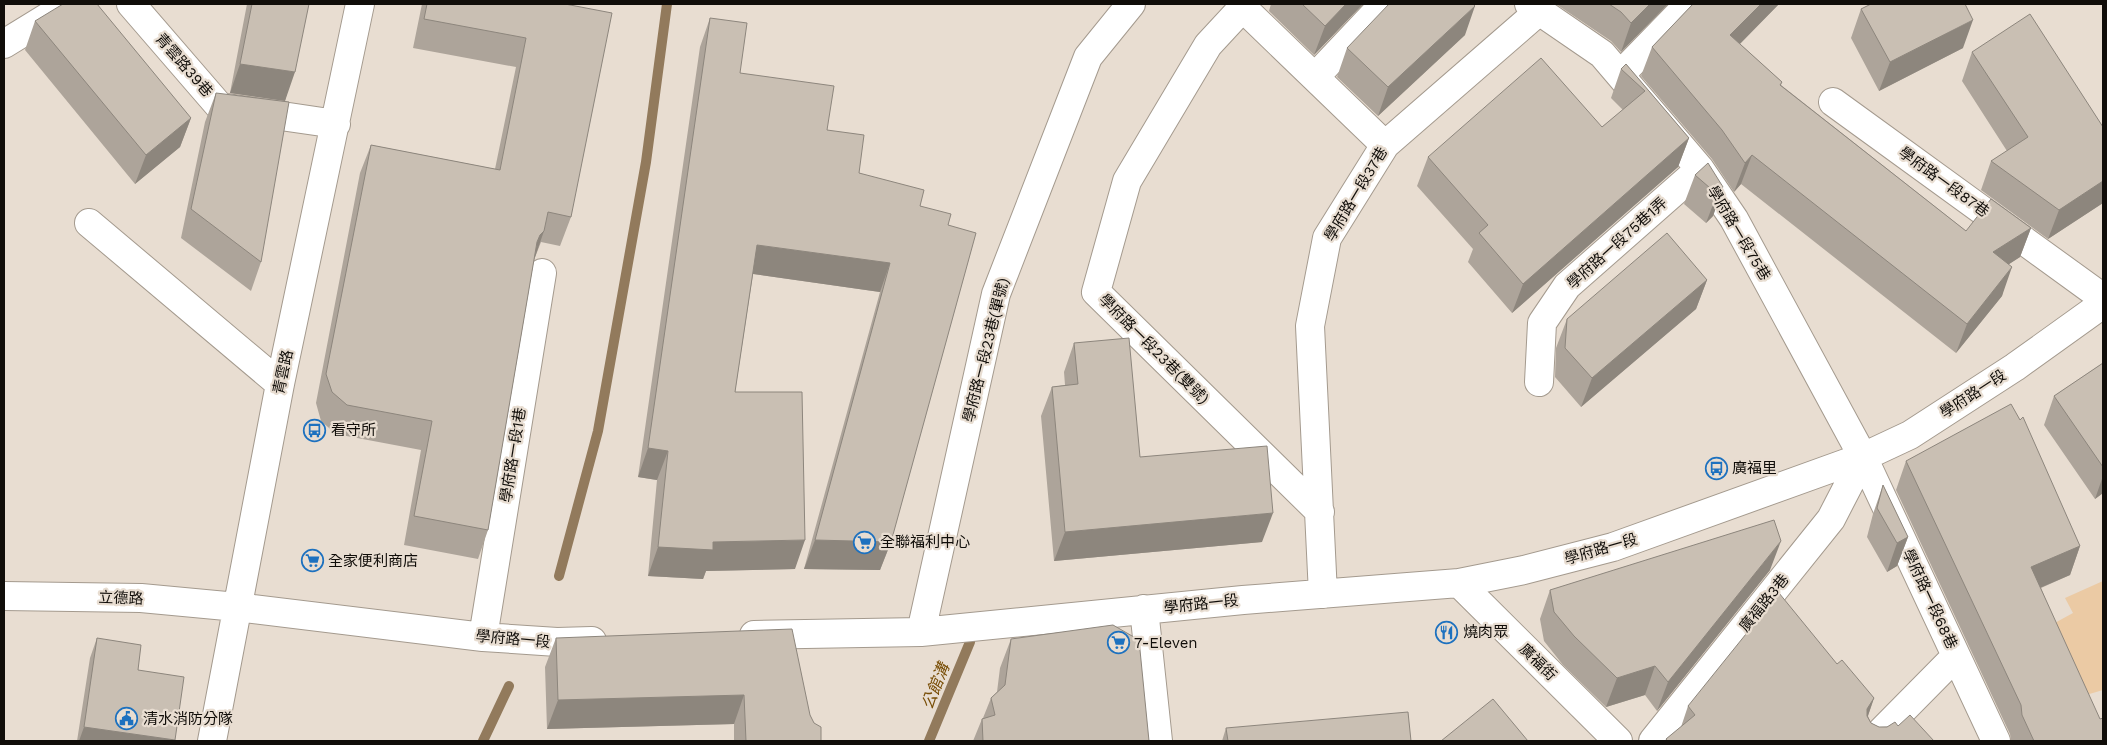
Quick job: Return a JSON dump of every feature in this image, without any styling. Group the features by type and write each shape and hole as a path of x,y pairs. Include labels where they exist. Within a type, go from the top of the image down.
{"street":[{"path":"4,44 69,4"},
{"name":"青雲路39巷","path":"131,4 220,107 336,124"},
{"name":"青雲路","path":"212,741 280,384 360,4"},
{"name":"學府路一段23巷(單號)","path":"921,632 996,294 1088,57 1132,4"},
{"path":"1315,77 1384,4"},
{"path":"1620,75 1689,4"},
{"path":"1245,6 1385,145"},
{"name":"學府路一段23巷(雙號)","path":"1245,6 1208,45 1126,181 1096,292 1320,512"},
{"name":"學府路一段75巷","path":"1533,8 1602,54 1700,170 1734,219 1863,457"},
{"name":"學府路一段37巷","path":"1323,594 1310,326 1327,238 1385,145 1533,8"},
{"name":"學府路一段87巷","path":"1833,102 2103,298"},
{"name":"學府路一段75巷1弄","path":"1539,382 1542,323 1567,286 1700,170"},
{"path":"89,224 280,384"},
{"name":"學府路一段1巷","path":"483,637 542,273"},
{"name":"學府路一段","path":"734,636 921,632 1144,610 1459,583 1524,570 1613,547 1863,457 1918,429 2014,367 2103,304"},
{"name":"學府路一段68巷","path":"1863,457 1996,741"},
{"name":"廣福路3巷","path":"1653,741 1831,519 1863,457"},
{"name":"廣福街","path":"1459,583 1618,741"},
{"name":"立德路","path":"4,596 141,598 237,607"},
{"name":"學府路一段","path":"237,607 483,637 558,642 618,640"},
{"path":"1144,610 1158,741"},
{"path":"792,634 798,663"},
{"path":"1872,741 1956,656"}],"shaded area":[{"path":"2103,581 2103,690 2086,695 2051,625 2073,613 2065,598"}],"building":[{"path":"63,4 97,4 191,118 146,155 35,21"},
{"path":"252,4 309,4 295,72 240,64"},
{"path":"427,4 565,4 612,13 571,217 548,212 544,231 537,242 488,530 414,516 432,421 347,405 332,392 326,374 371,145 500,170 526,38 424,19"},
{"path":"1302,4 1346,4 1325,26"},
{"path":"1389,4 1473,4 1475,6 1388,87 1347,48"},
{"path":"1609,4 1650,4 1631,23 1621,12"},
{"path":"1693,4 1761,4 1730,35 1782,82 1780,85 1966,231 1991,199 2031,228 1993,252 2012,267 1967,324 1752,155 1745,163 1722,130 1652,47"},
{"path":"1871,4 1965,4 1973,20 1890,62 1861,9"},
{"path":"2030,14 2103,127 2103,181 2059,210 1991,161 2028,137 1972,52"},
{"path":"710,18 747,23 740,73 834,86 827,130 864,135 859,173 924,190 920,206 951,214 948,225 976,233 891,542 815,540 890,263 757,245 735,392 802,392 805,540 713,542 713,550 658,547 668,451 648,448"},
{"path":"1541,58 1602,127 1645,91 1621,69 1626,64 1689,138 1523,284 1479,233 1488,225 1428,157"},
{"path":"216,93 289,102 261,262 191,209"},
{"path":"1708,163 1723,187 1717,194 1695,175"},
{"path":"1667,233 1707,280 1592,378 1565,348 1567,319"},
{"path":"1129,338 1140,457 1267,446 1273,513 1065,532 1052,387 1078,384 1074,343"},
{"path":"2103,363 2103,467 2054,396"},
{"path":"2011,404 2020,420 2023,417 2080,546 2031,567 2100,719 2103,718 2103,741 2034,741 2022,715 2021,705 1906,461"},
{"path":"1883,485 1908,537 1897,543 1877,508"},
{"path":"1774,520 1781,541 1668,682 1655,666 1617,678 1574,636 1554,612 1550,590"},
{"path":"1779,593 1837,664 1842,660 1874,698 1867,709 1867,716 1871,723 1879,727 1887,727 1895,722 1898,726 1910,715 1934,741 1668,741 1666,739 1695,715 1688,706"},
{"path":"1113,625 1139,640 1149,741 983,741 982,719 995,715 991,698 1005,685 1011,639"},
{"path":"792,629 810,715 814,723 821,727 821,741 746,741 744,695 558,700 556,638"},
{"name":"清水消防分隊","path":"97,638 141,645 138,670 184,677 175,740 84,727"},
{"path":"1493,699 1528,741 1441,741"},
{"path":"1408,712 1411,741 1228,741 1226,728"}],"waterway":[{"path":"559,576 598,431 646,162 667,4"},
{"name":"公館溝","path":"929,741 970,642"},
{"path":"483,741 509,686"}],"place":[{"name":"看守所","path":"315,430"},
{"name":"廣福里","path":"1716,468"},
{"name":"全聯福利中心","path":"864,542"},
{"name":"全家便利商店","path":"312,561"},
{"name":"燒肉眾","path":"1447,632"},
{"name":"7-Eleven","path":"1118,643"},
{"name":"清水消防分隊","path":"127,719"}]}
